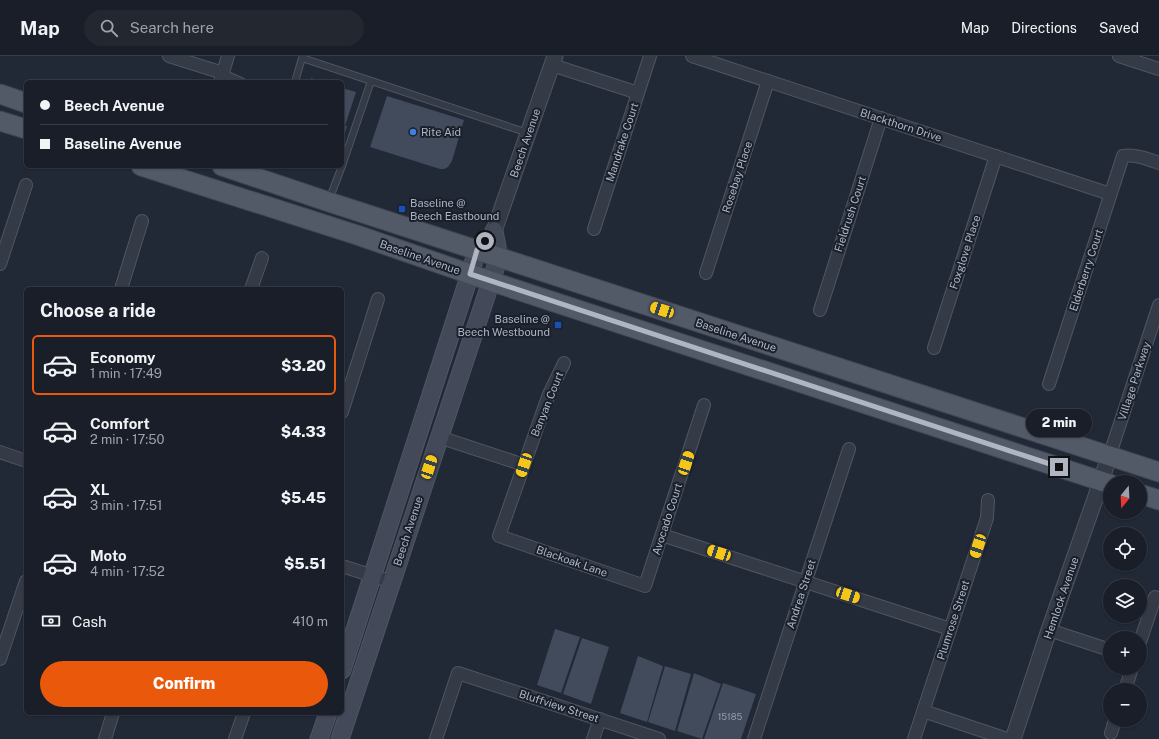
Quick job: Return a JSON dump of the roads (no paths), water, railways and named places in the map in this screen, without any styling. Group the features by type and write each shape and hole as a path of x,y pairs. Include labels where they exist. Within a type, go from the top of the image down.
{"main road":[{"path":"0,94 24,102"},
{"path":"0,121 24,128"},
{"name":"Baseline Avenue","path":"147,168 357,235 490,281 1103,481"},
{"name":"Baseline Avenue","path":"228,168 1109,457 1159,472"},
{"path":"494,231 499,257"},
{"name":"Beech Avenue","path":"344,664 477,250 494,231"},
{"name":"Beech Avenue","path":"340,739 499,257"},
{"path":"1147,496 1159,500"},
{"path":"319,739 327,715"}],"street":[{"path":"169,56 221,78 228,56"},
{"name":"Mandrake Court","path":"594,229 650,56"},
{"name":"Blackthorn Drive","path":"692,56 1110,194"},
{"path":"1119,56 1155,64"},
{"path":"553,60 638,93"},
{"name":"Beech Avenue","path":"494,231 553,60"},
{"name":"Rosebay Place","path":"706,273 768,81"},
{"name":"Fieldrush Court","path":"820,310 881,118"},
{"name":"Elderberry Court","path":"1049,384 1123,156 1129,155 1159,163"},
{"name":"Foxglove Place","path":"934,348 996,156"},
{"path":"0,264 26,185"},
{"path":"122,287 142,221"},
{"path":"253,287 262,258"},
{"path":"344,406 378,299"},
{"name":"Village Parkway","path":"1109,457 1159,305"},
{"name":"Banyan Court","path":"499,536 549,394 564,363"},
{"name":"Avocado Court","path":"645,586 704,405"},
{"path":"439,437 524,465"},
{"name":"Andrea Street","path":"754,739 849,449"},
{"path":"0,452 24,460"},
{"name":"Hemlock Avenue","path":"1107,475 1109,457"},
{"name":"Hemlock Avenue","path":"1013,739 1049,630 1103,490"},
{"name":"Plumrose Street","path":"914,739 987,518 988,500"},
{"path":"662,535 950,629"},
{"name":"Blackoak Lane","path":"499,536 645,586"},
{"path":"344,567 392,582"},
{"path":"0,660 24,587"},
{"path":"1144,631 1157,598"},
{"path":"1049,630 1103,648"},
{"name":"Bluffview Street","path":"436,739 458,673 659,739"},
{"path":"923,711 1007,739"},
{"path":"105,739 112,715"},
{"path":"235,739 243,715"},
{"path":"593,739 600,720"},
{"path":"1111,733 1113,727"}],"lane":[{"path":"296,80 302,58 528,133"},
{"path":"221,78 232,80"},
{"path":"344,160 371,81"},
{"path":"329,202 341,168"}],"place":[{"name":"Rite Aid","path":"413,132"},
{"name":"Baseline @ Beech Eastbound","path":"402,209"},
{"name":"Baseline @ Beech Westbound","path":"558,325"}]}
